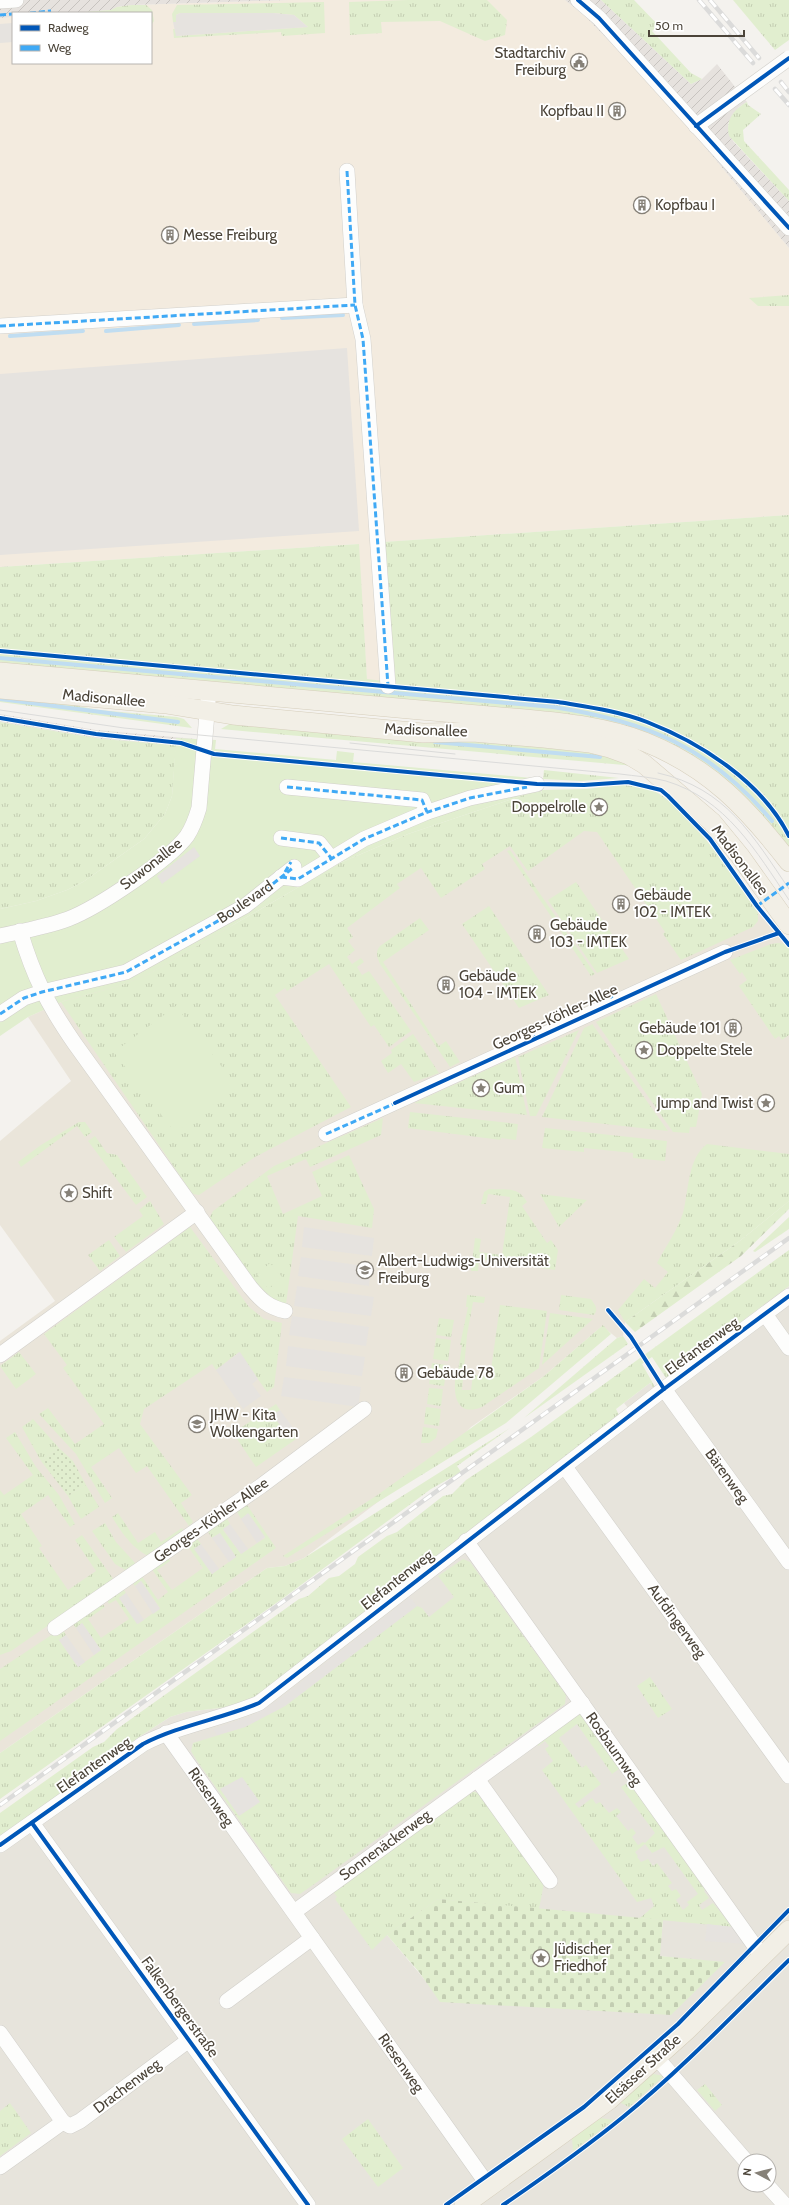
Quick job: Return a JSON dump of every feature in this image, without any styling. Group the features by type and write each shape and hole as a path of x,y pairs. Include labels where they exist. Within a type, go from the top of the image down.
{"main road":[{"name":"Madisonallee","path":"0,672 576,724 625,735 678,757 728,792 747,810 789,862"},
{"name":"Madisonallee","path":"0,689 166,704 233,715 423,733 473,732 590,743 617,751 644,764 712,822 786,916"},
{"name":"Elsässer Straße","path":"464,2205 490,2188 608,2100 657,2058 789,1930"}],"street":[{"path":"0,1 16,0"},
{"path":"578,0 599,18 789,228"},
{"path":"696,126 789,58"},
{"path":"347,171 355,305 363,338 388,686"},
{"path":"0,326 355,305"},
{"name":"Suwonallee","path":"0,936 67,919 87,910 141,875 186,837 194,826 199,808 209,690"},
{"name":"Boulevard","path":"0,1014 24,998 42,992 126,972 245,906 282,877 298,879 364,839 427,812 470,798 537,784"},
{"path":"287,786 422,800 427,812"},
{"path":"281,838 319,843 331,858"},
{"path":"282,877 294,866"},
{"path":"20,931 31,967 42,992 49,1006 75,1044 262,1302 272,1308 285,1311"},
{"name":"Georges-Köhler-Allee","path":"326,1134 394,1108 446,1074 532,1034 612,998 725,952"},
{"path":"0,1355 197,1212"},
{"name":"Elefantenweg","path":"0,1845 143,1744 166,1732 204,1720 233,1715 259,1703 466,1541 565,1467 664,1388 789,1296"},
{"path":"765,1314 789,1348"},
{"name":"Bärenweg","path":"664,1388 789,1562"},
{"name":"Georges-Köhler-Allee","path":"55,1628 260,1486 364,1409"},
{"name":"Aufdingerweg","path":"565,1467 789,1776"},
{"name":"Rosbaumweg","path":"466,1541 762,1956"},
{"name":"Sonnenäckerweg","path":"294,1912 582,1703"},
{"name":"Riesenweg","path":"166,1732 490,2188"},
{"path":"477,1779 550,1881"},
{"name":"Falkenbergerstraße","path":"32,1823 308,2205"},
{"path":"227,2001 312,1938"},
{"path":"0,2167 63,2122 2,2039"},
{"name":"Drachenweg","path":"63,2122 70,2126 80,2121 189,2040"},
{"path":"657,2058 739,2153"},
{"path":"774,2193 785,2205"}],"shaded area":[{"path":"0,0 289,0 132,5 117,7 112,10 85,12 12,12 12,17 0,18"},
{"name":"Messe Freiburg","path":"289,0 565,0 585,16 671,106 789,248 789,515 383,542 392,682 367,680 358,544 0,567 0,18 12,17 12,64 152,64 152,12 84,12 111,10 117,7 132,5"},
{"path":"565,0 601,0 691,84 702,79 717,64 747,102 739,107 728,123 728,129 733,141 789,201 789,248 671,106 585,16"},
{"path":"180,13 273,13 294,15 308,27 176,36 173,22 176,22 176,15"},
{"path":"12,23 12,42 0,43 0,24"},
{"path":"347,348 359,531 0,555 0,374"},
{"path":"0,714 96,730 195,739 194,758 137,742 102,739 0,722"},
{"name":"Albert-Ludwigs-Universität Freiburg","path":"527,794 758,912 789,949 789,1201 625,1322 623,1336 617,1338 602,1326 544,1376 471,1427 457,1442 304,1558 285,1566 267,1568 0,1753 0,1341 55,1301 0,1225 0,1141 71,1081 28,1017"},
{"path":"194,847 200,856 162,884 157,876"},
{"path":"304,1227 374,1238 372,1256 302,1247"},
{"path":"301,1257 371,1267 369,1286 298,1276"},
{"path":"297,1286 374,1297 371,1316 294,1306"},
{"path":"789,1286 789,2205 0,2205 0,1836 13,1830 136,1739 170,1717 186,1712 237,1706 628,1408 624,1403 650,1383 654,1388","holes":["640,1918 663,1921 659,1956 725,1963 424,1979 387,1935"]},
{"path":"292,1316 369,1327 366,1346 289,1335"},
{"path":"288,1346 365,1357 362,1376 286,1366"},
{"path":"240,1352 258,1379 252,1384 261,1396 243,1409 216,1370"},
{"path":"284,1377 361,1387 358,1407 281,1396"},
{"path":"280,1410 296,1432 288,1437 273,1415"},
{"path":"248,1513 265,1537 257,1543 241,1519"},
{"path":"230,1524 248,1549 241,1554 223,1529"},
{"path":"220,1533 236,1557 229,1562 212,1538"},
{"path":"201,1544 219,1569 212,1574 194,1549"},
{"path":"141,1581 160,1609 153,1614 135,1586"},
{"path":"126,1593 144,1620 137,1624 119,1598"},
{"path":"410,1597 417,1606 285,1706 245,1727 217,1735 213,1729 251,1716 278,1700"},
{"path":"82,1623 101,1650 94,1655 76,1628"},
{"path":"66,1635 85,1662 78,1667 59,1640"},
{"path":"242,1777 260,1802 239,1816 220,1789"},
{"path":"707,1924 733,1927 747,1944 705,1941"}],"green space":[{"path":"487,0 507,20 505,35 485,41 440,21 381,22 382,33 350,35 349,2"},
{"path":"601,0 634,0 658,25 652,31 691,73 702,79 691,84"},
{"path":"733,0 789,0 789,40 775,50"},
{"path":"324,2 325,33 282,36 281,32 174,38 173,29 176,29 176,36 308,27 294,15 273,13 180,13 176,15 176,22 173,22 172,14 177,5"},
{"path":"146,5 152,10 154,21 152,24 152,12 84,12 111,10 117,7"},
{"path":"747,102 748,105 761,114 743,130 744,141 789,190 789,201 729,136 728,125 732,116 738,108"},
{"path":"789,295 789,306 758,306 749,298"},
{"path":"789,515 789,852 677,749 0,665 0,567 359,544 367,679 392,682 383,542"},
{"path":"0,695 32,697 99,710 177,717 184,719 192,728 0,702"},
{"path":"0,722 102,739 176,745 172,796 165,814 144,839 83,882 67,890 36,901 0,909"},
{"path":"231,723 478,738 586,749 635,766 221,729"},
{"path":"176,738 216,740 215,749 336,760 337,751 354,753 353,762 543,779 541,794 527,794 408,834 340,863 147,975 116,987 64,1001 28,1017 0,1036 0,909 36,901 67,890 83,882 144,839 165,814 172,796"},
{"path":"544,770 619,778 581,781 543,779"},
{"path":"622,785 646,788 663,796 694,825 723,862 758,912 758,921 753,927 681,960 663,934 665,932 597,832 584,831 528,871 510,846 482,864 485,869 441,898 421,868 397,884 400,888 347,928 353,937 348,941 355,950 347,957 352,964 361,958 364,962 357,967 362,975 369,971 411,1031 389,1047 374,1025 371,1027 329,964 287,991 285,988 275,995 351,1107 255,1157 199,1195 193,1194 187,1186 61,1002 116,987 147,975 340,863 408,834 527,794 541,794 542,790 586,789"},
{"path":"510,850 595,974 591,976 507,851"},
{"path":"576,882 629,959 597,973 548,900"},
{"path":"489,906 549,995 519,1008 462,924"},
{"path":"420,918 429,930 383,962 439,1046 446,1041 460,1062 450,1067 380,964 377,957 377,950 380,946"},
{"path":"771,944 786,944 789,949 789,1035 782,1040 779,1036 775,1039 739,986 747,980 742,972 740,974 730,960"},
{"path":"656,994 702,1094 696,1127 690,1127 689,1133 673,1132 596,1022"},
{"path":"176,1006 237,1087 175,1133 114,1052"},
{"path":"593,1024 668,1131 542,1117 584,1028"},
{"path":"579,1030 536,1116 530,1116 518,1057"},
{"path":"413,1034 439,1073 414,1082 401,1064 388,1073 381,1061 392,1053 391,1050"},
{"path":"515,1057 527,1115 414,1103 425,1098"},
{"path":"410,1112 518,1124 516,1140 501,1138 501,1140 408,1128"},
{"path":"383,1118 381,1135 310,1167 306,1159 267,1176 283,1214 322,1196 312,1172 349,1155 374,1209 372,1228 298,1216 286,1304 275,1300 264,1293 254,1283 234,1258 211,1223 210,1217 213,1211 274,1166"},
{"path":"79,1122 85,1122 92,1132 85,1137 77,1126 21,1167 18,1162 41,1145"},
{"path":"545,1128 667,1141 665,1161 633,1158 633,1153 584,1148 584,1152 542,1148"},
{"path":"95,1136 107,1153 117,1155 147,1197 136,1205 88,1141"},
{"path":"707,1144 789,1154 789,1201 741,1240 625,1322 618,1310 644,1279 655,1288 668,1272 657,1263 681,1220 692,1167 700,1150"},
{"path":"489,1189 507,1189 516,1191 524,1197 527,1202 522,1206 547,1243 551,1240 558,1250 555,1270 479,1259 478,1271 471,1271 475,1238 481,1239 479,1252 502,1255 510,1197 488,1194 486,1204 481,1204 484,1192"},
{"path":"540,1194 587,1200 559,1227"},
{"path":"150,1201 164,1224 126,1252 114,1237 143,1216 139,1210"},
{"path":"789,1201 789,1209 741,1256 635,1332 625,1322 741,1240"},
{"path":"789,1217 789,1229 755,1252 753,1251"},
{"path":"190,1227 249,1307 264,1319 282,1323 274,1387 267,1392 239,1352 216,1370 212,1364 144,1409 140,1424 192,1495 181,1503 193,1522 189,1526 147,1466 136,1473 119,1448 91,1467 112,1498 105,1503 76,1454 39,1414 48,1408 75,1444 104,1424 63,1368 67,1365 44,1334"},
{"path":"109,1240 120,1256 100,1271 88,1255"},
{"path":"789,1250 789,1286 666,1378 652,1357 642,1364 655,1387 654,1389 650,1383 616,1409 619,1415 270,1688 237,1706 186,1712 170,1717 136,1739 13,1830 0,1836 0,1813 93,1747 104,1742 117,1729 299,1599 308,1596 329,1578 339,1576 355,1564 358,1557 387,1536 397,1532 443,1496 452,1494 466,1480 531,1437"},
{"path":"270,1263 282,1277 268,1289 257,1274"},
{"path":"467,1295 485,1297 484,1303 473,1302 467,1335 462,1390 471,1390 473,1375 490,1377 500,1305 547,1311 539,1368 482,1407 473,1409 466,1409 461,1406 457,1401 455,1387 456,1372 458,1371 462,1345 460,1345 468,1307 466,1307"},
{"path":"561,1295 591,1299 596,1307 594,1315 559,1310"},
{"path":"550,1313 593,1319 542,1365"},
{"path":"439,1318 454,1320 451,1337 436,1335"},
{"path":"603,1325 611,1334 506,1423 287,1558 283,1556 376,1496 544,1376"},
{"path":"623,1336 628,1344 524,1418 617,1338"},
{"path":"436,1338 451,1340 448,1361 433,1359"},
{"path":"19,1352 36,1374 16,1389 0,1366"},
{"path":"432,1363 447,1365 444,1386 429,1384"},
{"path":"429,1388 443,1389 441,1406 427,1404"},
{"path":"276,1404 280,1410 273,1415 288,1437 296,1432 299,1437 256,1467 233,1433"},
{"path":"426,1407 441,1409 439,1426 424,1424"},
{"path":"33,1419 59,1448 41,1461 22,1427"},
{"path":"423,1427 438,1429 436,1438 429,1443 421,1443"},
{"path":"510,1428 457,1466 461,1472 431,1489 282,1599 0,1799 0,1753 267,1568 285,1566 304,1558"},
{"path":"15,1432 36,1467 59,1495 75,1524 70,1527 48,1495 21,1514 42,1546 39,1548 68,1590 96,1571 75,1540 82,1535 114,1580 11,1651 0,1655 0,1490 4,1495 33,1475 6,1438"},
{"path":"59,1448 73,1461 86,1485 68,1496 41,1461"},
{"path":"86,1485 99,1507 81,1519 68,1496"},
{"path":"245,1502 276,1548 0,1741 0,1669 62,1628 66,1635 59,1640 78,1667 101,1650 82,1623 76,1628 71,1621 100,1601 105,1607 88,1619 101,1638 129,1619 116,1600 109,1604 106,1599 122,1587 126,1593 119,1598 138,1624 160,1608 141,1581 135,1586 131,1581 141,1575 158,1600 168,1592 151,1568 167,1557 170,1561 157,1570 172,1590 203,1568 189,1548 186,1550 183,1546 196,1537 201,1544 195,1549 212,1574 236,1557 220,1533 212,1538 206,1529 225,1515 230,1524 223,1530 241,1554 265,1538 249,1514 241,1519 235,1508"},
{"path":"118,1513 138,1543 155,1532 161,1542 182,1528 184,1532 148,1556 132,1544 119,1529 112,1517"},
{"path":"105,1523 116,1542 136,1564 127,1571 115,1564 92,1531"},
{"path":"463,1559 470,1562 566,1695 565,1704 300,1894 291,1893 197,1761 191,1751 193,1743 245,1727 285,1706 417,1606 422,1608 429,1617 454,1597 438,1576"},
{"path":"650,1677 672,1709 658,1718 637,1686"},
{"path":"579,1713 619,1769 612,1774 577,1724 559,1738 582,1768 586,1765 601,1784 575,1804 579,1808 592,1798 596,1804 600,1802 609,1813 617,1808 621,1812 616,1816 628,1831 632,1828 636,1833 632,1837 638,1845 643,1842 645,1843 655,1833 621,1787 630,1781 708,1888 704,1891 709,1898 699,1905 702,1910 713,1903 733,1927 640,1918 654,1906 651,1898 637,1902 542,1770 553,1761 545,1749 549,1746 545,1741 538,1746 536,1743","holes":["645,1844 652,1853 664,1847 698,1894 687,1902 689,1905 683,1910 676,1900 681,1896 676,1889 672,1891 668,1886 672,1883 657,1863 653,1866 648,1859 641,1862 635,1852"]},
{"path":"472,1791 480,1794 544,1883 539,1909 438,1899 387,1935 372,1950 335,1899 337,1897 332,1890"},
{"name":"Jüdischer Friedhof","path":"438,1899 663,1920 660,1956 725,1962 671,2015 440,2002 419,1972 387,1935"},
{"path":"653,2074 664,2076 629,2107 621,2103 621,2100"},
{"path":"705,2084 722,2105 715,2111 697,2090"},
{"path":"10,2103 31,2133 0,2156 0,2111"},
{"path":"600,2118 614,2120 573,2151 572,2138"},
{"path":"368,2119 403,2168 378,2187 342,2139"}],"waterway":[{"path":"282,318 343,315"},
{"path":"194,324 258,320"},
{"path":"106,331 179,325"},
{"path":"10,336 83,331"},
{"path":"0,658 553,707 587,713 618,720 647,730 700,756 725,774 749,795 772,821"},
{"path":"0,699 178,722"},
{"path":"435,742 600,757"}],"tram line":[{"path":"0,710 124,728 620,774 666,781 687,789 706,800 723,814 738,829 764,863 789,900"},
{"path":"350,743 455,754"},
{"path":"658,773 682,780 702,790 720,802 750,833 789,889"}],"railway":[{"path":"699,0 753,63"},
{"path":"710,0 759,58"},
{"path":"781,82 789,92"},
{"path":"775,89 789,105"},
{"path":"0,1805 789,1238"}],"marked path":[{"path":"40,12 51,11"},
{"path":"0,15 12,14"},
{"path":"347,171 355,305 363,339 388,686"},
{"path":"0,326 355,305"},
{"path":"287,787 422,800 427,812"},
{"path":"281,877 298,879 364,839 425,813 470,798 527,787"},
{"path":"281,838 319,843 331,858"},
{"path":"285,872 291,862"},
{"path":"0,1014 24,998 42,992 126,972 245,906 294,867"},
{"path":"757,906 789,883"},
{"path":"609,993 615,1003"},
{"path":"528,1029 536,1039"},
{"path":"326,1134 398,1102"}],"cycle path":[{"path":"578,0 599,18 789,228"},
{"path":"696,126 789,58"},
{"path":"0,651 558,702 614,712 647,722 688,741 709,753 728,767 763,798 777,816 789,836"},
{"path":"0,718 96,734 181,743 214,754 537,784 584,785 628,782 661,790 710,839 757,906 789,945"},
{"path":"395,1103 725,952 779,933"},
{"path":"0,1845 143,1744 171,1732 245,1709 259,1703 664,1389 789,1296"},
{"path":"608,1310 631,1337 664,1389"},
{"path":"32,1823 308,2205"},
{"path":"446,2205 584,2107 678,2024 789,1910"},
{"path":"503,2205 609,2129 645,2099 708,2040 789,1960"}],"place":[{"name":"Stadtarchiv Freiburg","path":"579,62"},
{"name":"Kopfbau II","path":"617,111"},
{"name":"Kopfbau I","path":"642,205"},
{"name":"Messe Freiburg","path":"170,235"},
{"name":"Doppelrolle","path":"599,807"},
{"name":"Gebäude 102 - IMTEK","path":"621,904"},
{"name":"Gebäude 103 - IMTEK","path":"537,934"},
{"name":"Gebäude 104 - IMTEK","path":"446,985"},
{"name":"Gebäude 101","path":"733,1028"},
{"name":"Doppelte Stele","path":"644,1050"},
{"name":"Gum","path":"481,1088"},
{"name":"Jump and Twist","path":"766,1103"},
{"name":"Shift","path":"69,1193"},
{"name":"Albert-Ludwigs-Universität Freiburg","path":"365,1270"},
{"name":"Gebäude 78","path":"404,1373"},
{"name":"JHW - Kita Wolkengarten","path":"197,1424"},
{"name":"Jüdischer Friedhof","path":"541,1958"}]}
